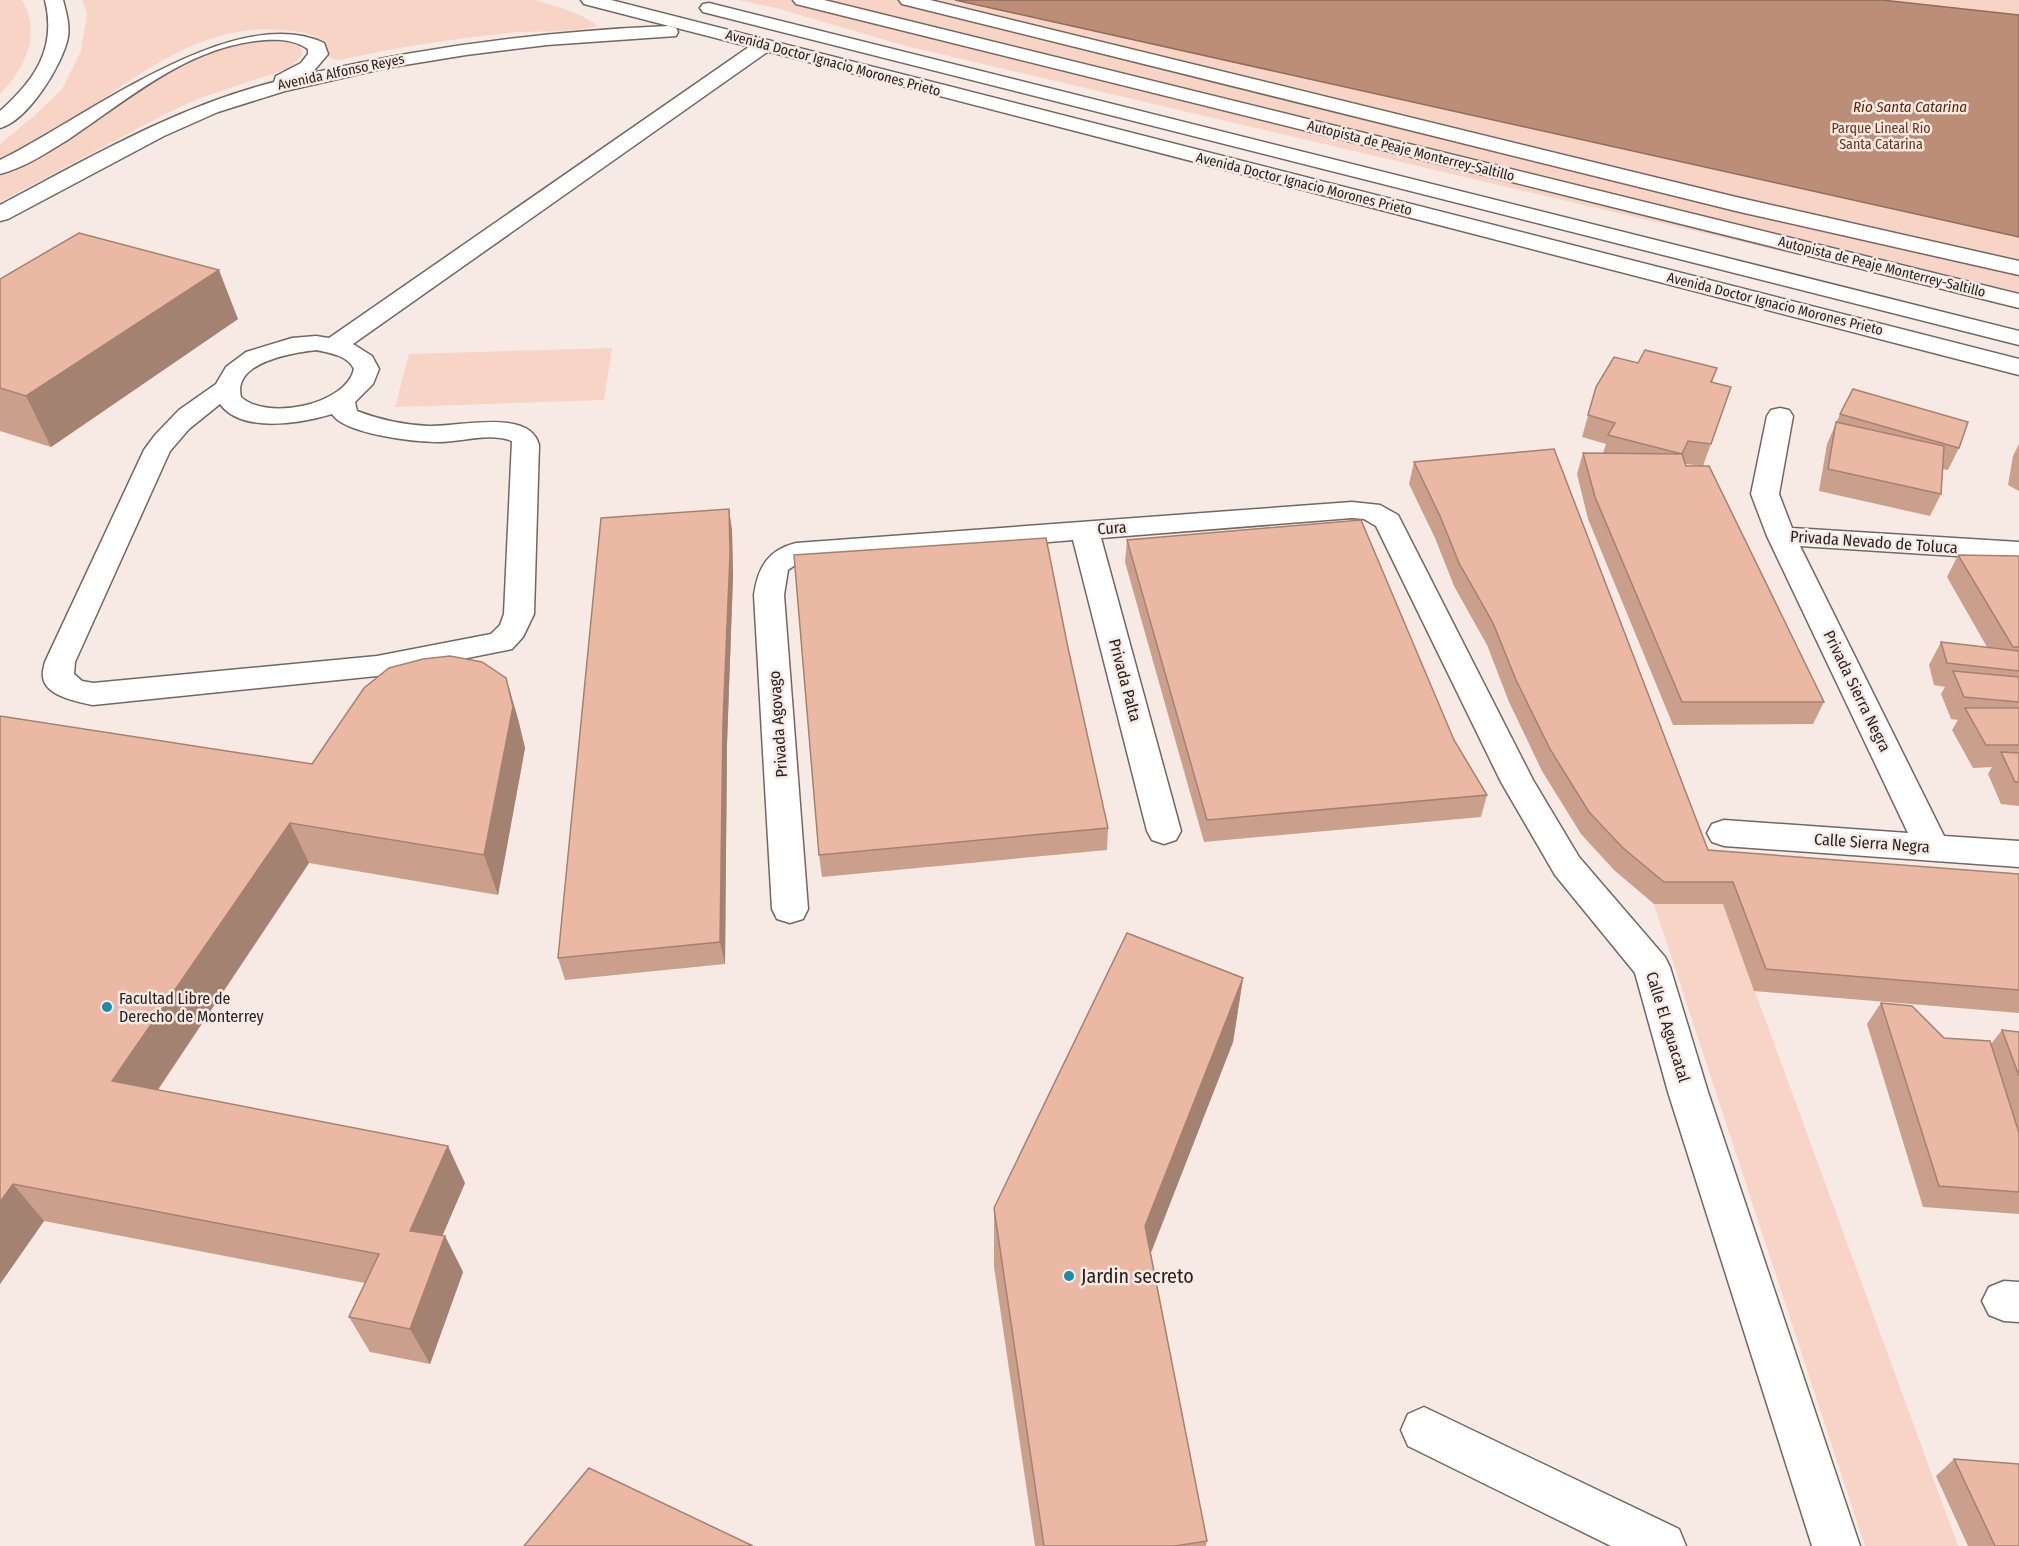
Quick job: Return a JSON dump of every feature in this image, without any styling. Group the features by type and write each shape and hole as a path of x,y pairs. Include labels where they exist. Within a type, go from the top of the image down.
{"main road":[{"path":"0,122 34,88 53,60 58,33 57,6 54,0"},
{"name":"Avenida Doctor Ignacio Morones Prieto","path":"590,0 2019,366"},
{"name":"Autopista de Peaje Monterrey-Saltillo","path":"802,0 2019,301"},
{"name":"Autopista de Peaje Monterrey-Saltillo","path":"908,0 1740,205 2019,268"},
{"name":"Avenida Doctor Ignacio Morones Prieto","path":"687,3 2019,338"},
{"name":"Avenida Alfonso Reyes","path":"0,214 167,126 271,87 431,53 493,44 609,33 710,31"},
{"path":"0,168 53,139 144,78 204,48 230,39 273,34 300,38 317,47 318,54 308,67 271,87"},
{"path":"335,345 763,46"},
{"path":"296,345 335,345 361,357 366,367 364,378 356,389 342,399 300,414 276,416 255,414 239,408 229,399 227,388 231,376 257,356 296,345"},
{"path":"227,388 187,415 170,432 157,450 60,662 58,678 73,690 93,694 377,666 501,642 510,634 517,626 519,614 526,445 524,437 514,432 501,430 428,435 369,424 345,414 342,399"},
{"name":"Privada Nevado de Toluca","path":"1780,416 1765,494 1781,536 2019,551"},
{"name":"Cura","path":"796,552 1352,510 1370,512 1388,521 1406,553"},
{"name":"Privada Palta","path":"1085,530 1164,831"},
{"name":"Privada Sierra Negra","path":"1781,536 1932,847"},
{"name":"Privada Agovago","path":"790,909 769,595 772,570 781,559 796,552"},
{"name":"Calle El Aguacatal","path":"1406,553 1518,782 1562,857 1652,967 1688,1092 1836,1546"},
{"name":"Calle Sierra Negra","path":"1724,833 2019,854"},
{"path":"1424,1430 1662,1546"}],"green space":[{"path":"0,0 22,0 31,25 28,50 23,62 0,94"},
{"path":"82,0 535,0 576,13 598,26 576,30 518,32 465,38 339,60 332,59 325,53 317,38 304,33 247,30 216,37 186,48 157,64 48,136 0,162 0,144 62,89 81,51 87,13"},
{"name":"Río Santa Catarina","path":"739,0 2019,0 2019,307 906,46 776,8"},
{"path":"256,41 288,42 300,47 303,54 290,68 200,98 165,114 0,202 0,177 49,150 147,84 199,57 227,47"},
{"path":"612,348 604,400 395,407 409,354"},
{"path":"1654,904 1723,904 1958,1546 1865,1546"}],"water":[{"name":"Río Santa Catarina","path":"955,0 1882,0 2019,15 2019,237"}],"building":[{"path":"79,233 219,270 26,396 0,388 0,279"},
{"path":"1645,350 1717,368 1711,382 1731,387 1711,444 1688,441 1682,454 1608,435 1615,423 1588,415 1596,387 1614,357 1638,363"},
{"path":"1853,389 1968,422 1959,448 1840,414"},
{"path":"1836,422 1944,446 1941,494 1828,469"},
{"path":"1554,449 1708,850 2019,874 2019,990 1766,969 1733,882 1664,882 1623,848 1589,812 1550,749 1516,680 1493,623 1459,563 1414,462"},
{"path":"1583,453 1682,454 1686,466 1709,466 1824,702 1682,702 1595,497"},
{"path":"729,509 730,554 723,722 720,942 558,958 601,518"},
{"path":"1361,520 1454,740 1487,795 1207,820 1127,540"},
{"path":"1046,538 1108,828 819,855 794,555"},
{"path":"1958,555 2019,556 2019,647 2013,647"},
{"path":"1941,642 2019,651 2019,671 1947,663"},
{"name":"Facultad Libre de Derecho de Monterrey","path":"450,656 482,662 506,678 513,707 484,855 290,823 112,1081 448,1146 410,1231 445,1236 410,1329 349,1317 379,1254 13,1184 0,1202 0,716 312,764 364,688 389,668 423,659"},
{"path":"1953,671 2019,677 2019,702 1964,697"},
{"path":"1965,708 2019,708 2019,745 1986,745"},
{"path":"2001,752 2019,753 2019,782 2015,782"},
{"name":"Jardin secreto","path":"1127,933 1243,978 1145,1226 1207,1541 1175,1546 1044,1546 994,1208"},
{"path":"1881,1003 1912,1006 1944,1038 1990,1041 2019,1133 2019,1192 1939,1186"},
{"path":"2002,1030 2019,1032 2019,1076"},
{"path":"1954,1459 2019,1464 2019,1546 1995,1546"},
{"path":"589,1468 753,1546 524,1546"}],"place":[{"name":"Facultad Libre de Derecho de Monterrey","path":"107,1007"},
{"name":"Jardin secreto","path":"1069,1276"}],"park label":[{"name":"Parque Lineal Río Santa Catarina","path":"1881,136"}]}
